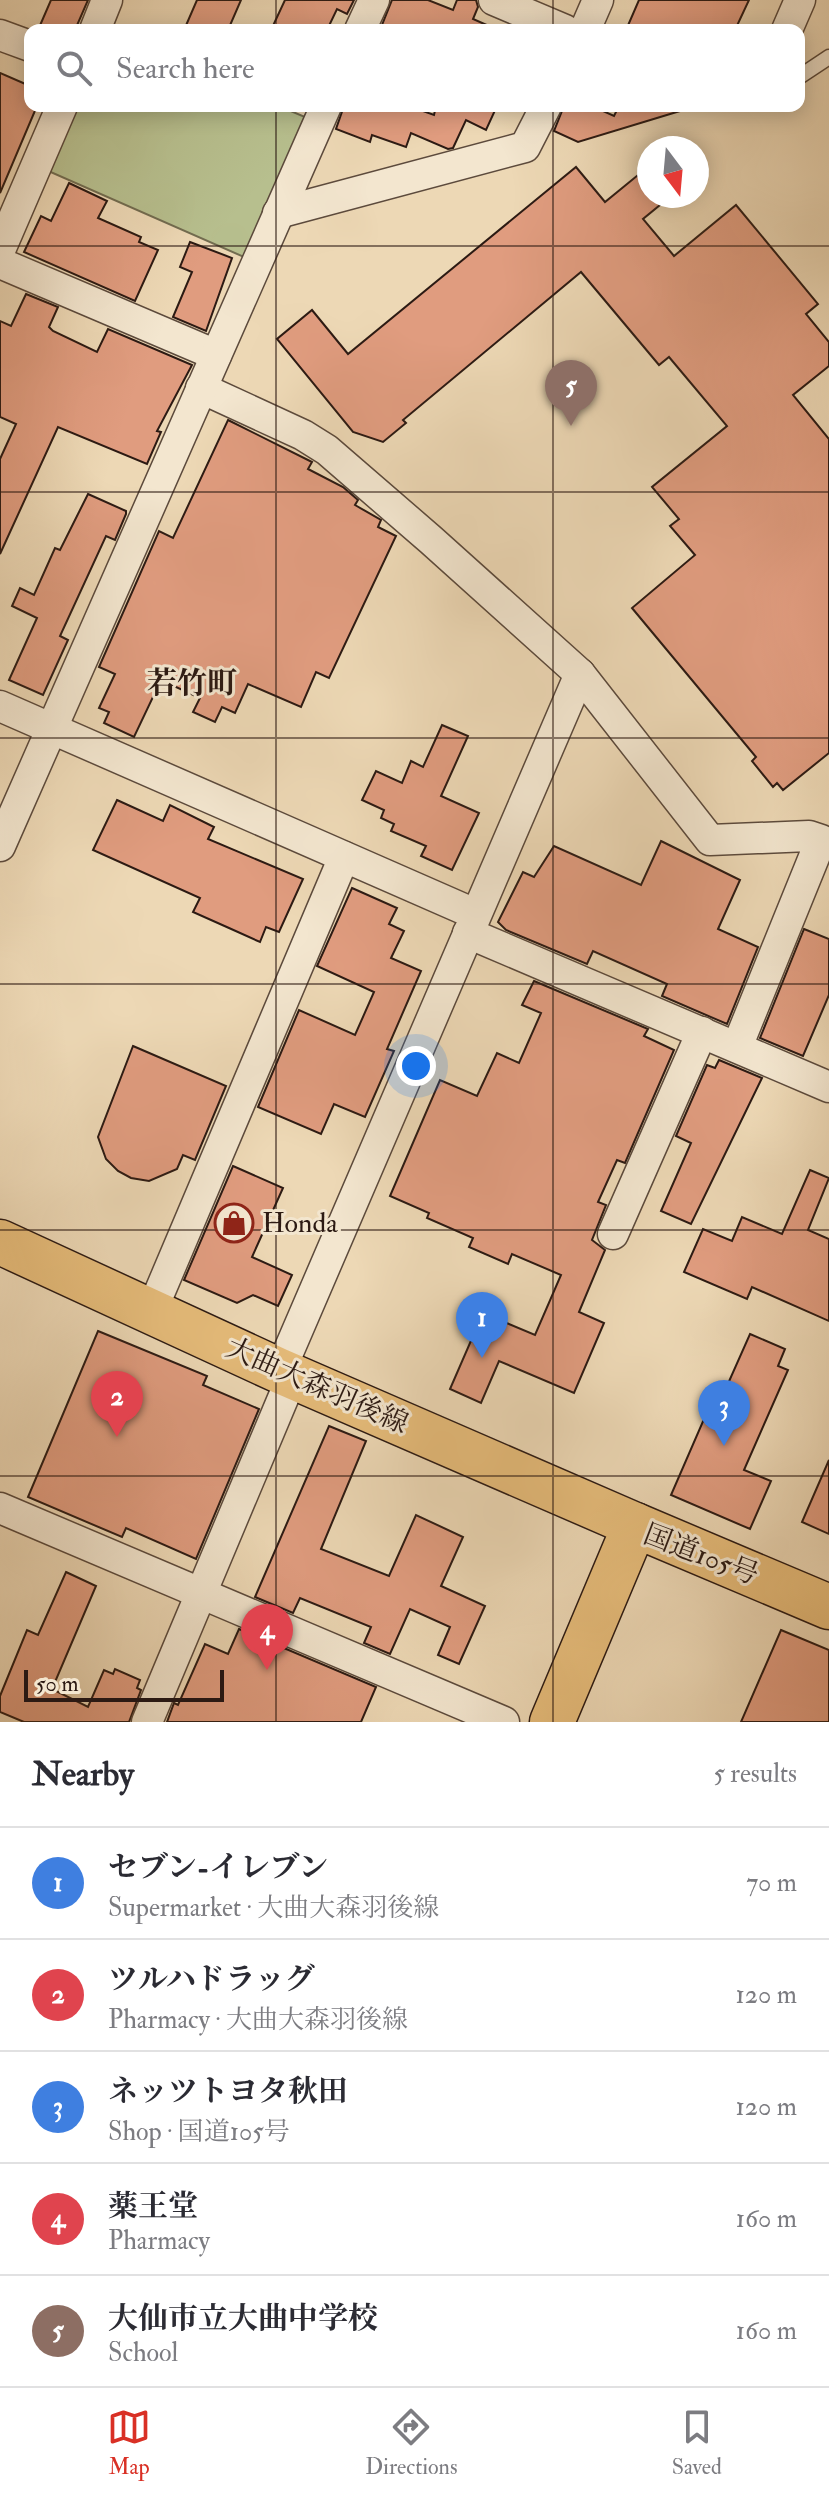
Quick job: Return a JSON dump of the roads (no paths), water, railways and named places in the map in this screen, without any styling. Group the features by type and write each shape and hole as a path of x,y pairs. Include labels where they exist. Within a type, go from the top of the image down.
{"main road":[{"name":"大曲大森羽後線","path":"0,1242 286,1374 635,1525"},
{"name":"国道105号","path":"552,1722 635,1525 829,1607"}],"street":[{"path":"97,24 107,0"},
{"path":"363,24 374,0"},
{"path":"494,0 551,24"},
{"path":"588,24 598,0"},
{"path":"790,24 800,0"},
{"path":"0,35 24,44"},
{"path":"0,250 59,112"},
{"path":"0,846 323,112"},
{"path":"278,213 525,147 543,112"},
{"path":"0,263 216,355"},
{"path":"201,388 303,435 327,450 580,674 710,840 809,836 821,840 737,1047"},
{"path":"147,1722 286,1374 472,924 580,674"},
{"path":"0,706 344,857 472,924 702,1032 829,1087"},
{"path":"152,1310 344,857"},
{"path":"613,1234 702,1032"},
{"path":"0,1508 504,1722"}],"lane":[{"path":"805,73 829,57"}],"place":[{"name":"大仙市立大曲中学校","path":"571,426"},
{"name":"Honda","path":"234,1223"},
{"name":"セブン-イレブン","path":"482,1358"},
{"name":"ツルハドラッグ","path":"117,1437"},
{"name":"ネッツトヨタ秋田","path":"724,1446"},
{"name":"薬王堂","path":"267,1670"}],"district":[{"name":"若竹町","path":"192,683"}]}
